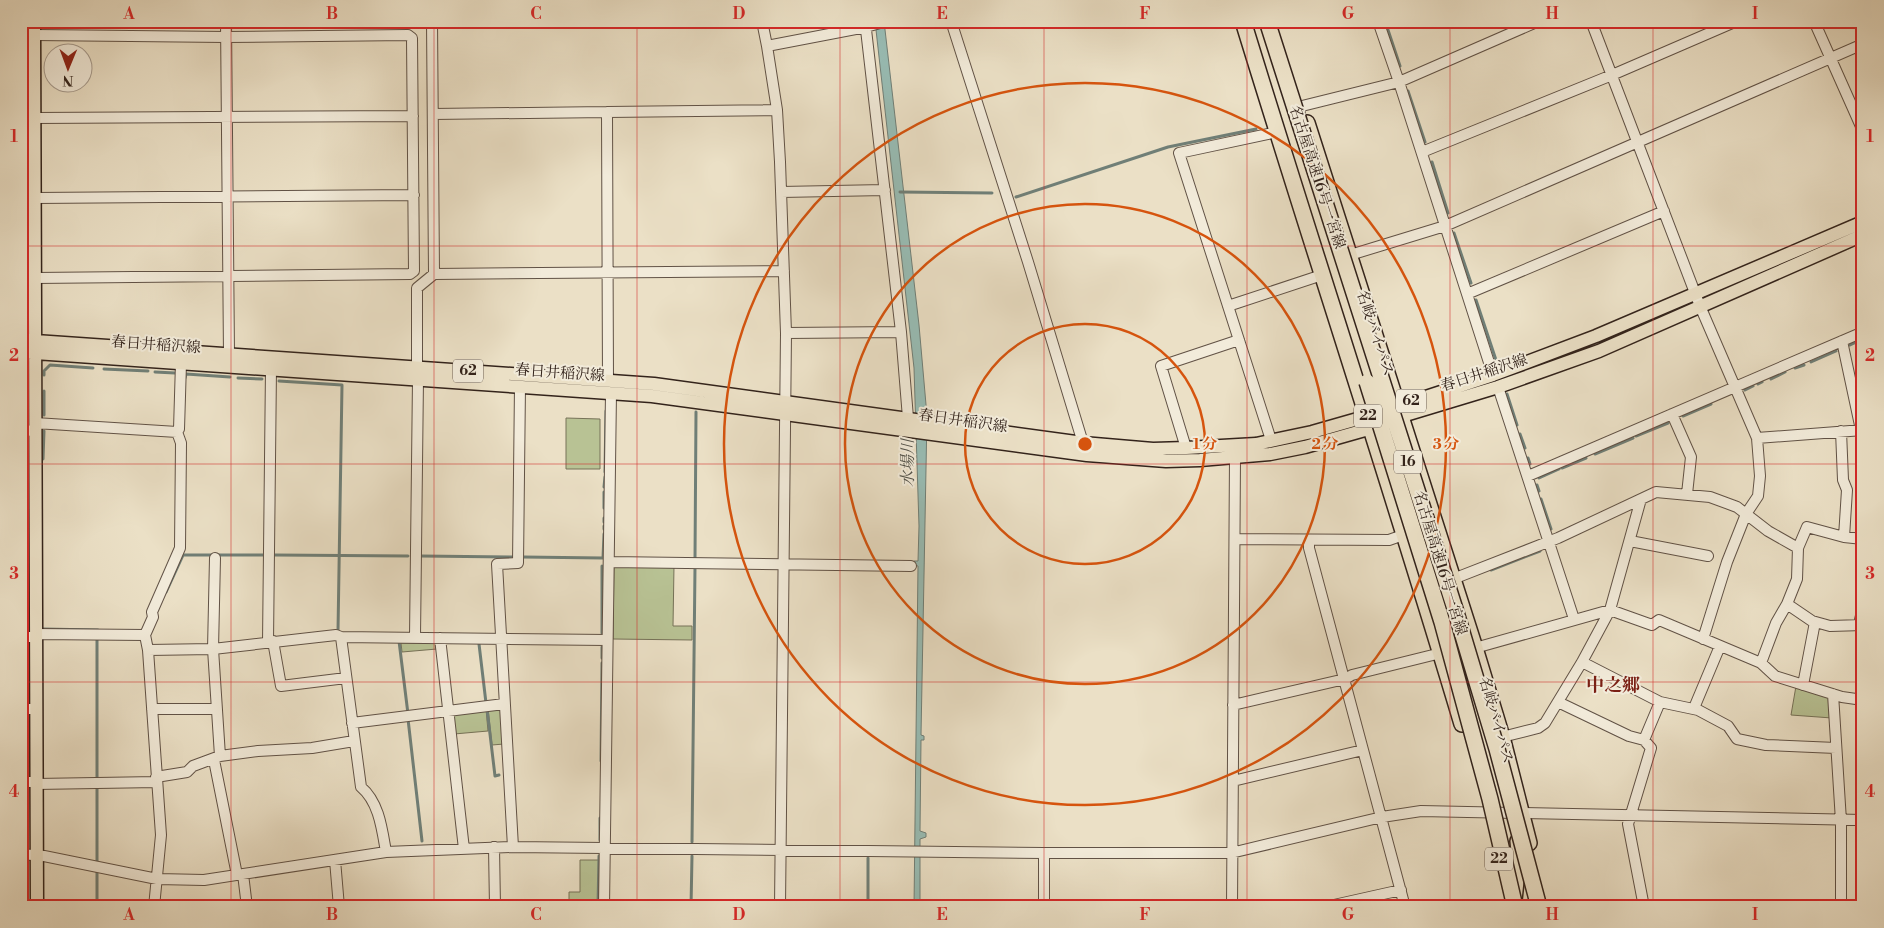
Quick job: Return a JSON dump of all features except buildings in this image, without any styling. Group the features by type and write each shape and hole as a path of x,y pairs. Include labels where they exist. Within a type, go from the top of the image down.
{"highway":[{"name":"22","path":"1243,21 1322,275 1406,534 1488,811 1510,907"},
{"name":"名古屋高速16号一宮線","path":"1249,21 1367,382 1442,622 1490,799 1514,907"},
{"name":"名古屋高速16号一宮線","path":"1267,21 1455,609 1497,749 1538,907"},
{"name":"名岐バイパス","path":"1274,21 1475,648 1502,737 1544,907"},
{"path":"1488,811 1504,797 1507,757"},
{"path":"1514,907 1519,853 1516,826 1522,813"}],"main road":[{"path":"34,21 34,118 28,137 35,198 37,907"},
{"name":"春日井稲沢線","path":"1495,381 1863,222"},
{"name":"春日井稲沢線","path":"21,340 35,347 180,363 270,369 417,373 610,387 698,401 786,408 911,423 1087,455 1166,461 1235,458 1305,447 1400,411 1599,351 1863,235"},
{"name":"春日井稲沢線","path":"21,352 35,347 228,354 417,373 520,386 610,387"},
{"name":"春日井稲沢線","path":"933,428 1154,449 1256,444 1370,422"}],"street":[{"path":"226,21 228,354"},
{"path":"432,21 434,274"},
{"path":"762,21 768,46 777,110 786,333 780,907"},
{"path":"768,46 887,21"},
{"path":"951,21 1028,262 1083,443"},
{"path":"1378,21 1574,619"},
{"path":"1302,106 1399,82 1539,21"},
{"path":"1591,21 1700,306 1757,438 1760,476 1758,496 1746,514 1727,562 1703,639"},
{"path":"1422,152 1612,75 1737,21"},
{"path":"1814,21 1862,126"},
{"path":"868,25 911,423"},
{"path":"35,35 226,36 408,34 412,38 414,195 414,271 410,274 35,278"},
{"path":"1350,255 1445,226 1863,44"},
{"path":"21,82 35,83"},
{"path":"433,114 777,110"},
{"path":"604,907 610,387 607,112"},
{"path":"34,118 413,116"},
{"path":"1271,440 1179,153 1277,132"},
{"path":"781,192 885,190"},
{"path":"35,198 414,195"},
{"path":"1467,294 1664,211"},
{"path":"415,637 417,288 434,274 784,271"},
{"path":"1228,306 1322,275"},
{"path":"786,333 901,332"},
{"path":"1528,476 1863,332"},
{"path":"1186,448 1161,366 1239,340"},
{"path":"1757,438 1862,430 1842,341"},
{"path":"154,907 161,835 148,650 145,635 153,617 152,612 180,548 181,443 177,432 179,429 180,363"},
{"path":"270,369 270,641 281,686 346,678"},
{"path":"513,847 497,564 518,563 520,386"},
{"path":"1672,414 1691,457 1687,494"},
{"path":"21,430 35,427 177,432"},
{"path":"1841,431 1843,480 1847,490 1844,537"},
{"path":"1232,907 1235,458"},
{"path":"1453,578 1548,540 1558,538 1656,492 1710,498 1737,507 1768,531 1798,548"},
{"path":"1502,737 1542,726 1582,662 1610,610 1641,499"},
{"path":"1761,663 1776,623 1787,604 1798,578 1798,548 1807,527 1844,537 1863,539"},
{"path":"1235,539 1389,540 1406,534"},
{"path":"1309,540 1309,548 1405,907"},
{"path":"1630,541 1708,556"},
{"path":"215,558 213,649 217,708 217,758 247,907"},
{"path":"608,562 911,566"},
{"path":"1787,604 1812,621 1830,626 1861,624 1863,607"},
{"path":"1475,648 1610,610 1652,624 1659,620 1761,663 1775,676 1842,697 1863,700"},
{"path":"1803,685 1815,622"},
{"path":"21,637 36,635 145,635"},
{"path":"148,650 213,649 270,641 336,635 341,637 607,640"},
{"path":"341,637 360,787 372,802 380,820 386,852"},
{"path":"440,638 464,849"},
{"path":"1694,708 1720,646"},
{"path":"1233,705 1344,679 1352,675 1441,653"},
{"path":"1582,662 1660,702 1694,708 1728,726 1737,739 1784,747 1836,748"},
{"path":"1833,694 1841,821 1841,907"},
{"path":"1558,702 1629,736 1644,740 1651,748 1628,824 1644,907"},
{"path":"1644,740 1660,702"},
{"path":"352,723 504,704"},
{"path":"21,708 36,709"},
{"path":"152,709 217,708"},
{"path":"21,782 157,780 187,772 193,766 217,758 258,751 312,748 354,741"},
{"path":"1233,781 1363,750"},
{"path":"21,854 36,855 157,879 204,880 386,852 513,847 1044,853 1231,853 1382,817 1421,811 1863,820"},
{"path":"494,848 495,907"},
{"path":"1044,853 1044,907"},
{"path":"335,860 340,907"},
{"path":"1325,907 1401,890"}],"green space":[{"path":"566,418 600,419 600,469 566,469"},
{"path":"614,566 674,566 673,626 692,626 692,640 613,639"},
{"path":"401,643 437,643 437,649 402,652"},
{"path":"1796,686 1830,696 1832,718 1791,715"},
{"path":"488,708 501,708 504,744 492,745"},
{"path":"486,709 488,731 454,734 454,712"},
{"path":"580,860 599,860 598,907 569,907 569,892 580,892"}],"water":[{"path":"875,21 884,21 919,325 927,416 921,735 924,736 924,740 921,740 920,831 926,833 926,837 920,839 920,907 914,907 918,566 914,565 914,561 918,561 919,526 914,368"}],"waterway":[{"path":"1385,21 1400,66"},
{"path":"1408,91 1425,142"},
{"path":"1016,197 1168,147 1256,129"},
{"path":"1432,162 1448,213"},
{"path":"900,192 992,193"},
{"path":"1454,233 1471,283"},
{"path":"1476,300 1497,363"},
{"path":"1850,345 1863,339"},
{"path":"1811,362 1836,351"},
{"path":"44,375 44,371 50,365 93,368"},
{"path":"1795,368 1804,365"},
{"path":"104,369 148,371"},
{"path":"155,372 175,373"},
{"path":"1771,379 1785,372"},
{"path":"185,378 186,374 230,377"},
{"path":"238,378 262,379"},
{"path":"279,381 342,385 338,631"},
{"path":"1758,384 1762,382"},
{"path":"1745,390 1753,386"},
{"path":"44,391 44,415"},
{"path":"1507,394 1517,425"},
{"path":"1683,416 1711,404"},
{"path":"605,472 606,411"},
{"path":"695,559 696,412"},
{"path":"1636,436 1668,423"},
{"path":"43,459 44,431"},
{"path":"1520,434 1525,448"},
{"path":"1595,454 1633,438"},
{"path":"1528,458 1530,464"},
{"path":"1562,468 1586,458"},
{"path":"21,466 30,466"},
{"path":"1539,478 1559,469"},
{"path":"604,487 605,477"},
{"path":"1537,485 1539,491"},
{"path":"604,492 604,508"},
{"path":"1541,499 1551,529"},
{"path":"523,557 603,558 604,534"},
{"path":"1491,570 1540,551"},
{"path":"166,592 183,555 263,555"},
{"path":"275,555 408,556"},
{"path":"421,556 512,557"},
{"path":"602,566 602,633"},
{"path":"692,842 695,567"},
{"path":"21,628 30,629"},
{"path":"43,629 98,630"},
{"path":"97,638 97,778"},
{"path":"399,641 408,714"},
{"path":"479,644 486,703"},
{"path":"602,647 602,658"},
{"path":"601,761 602,663"},
{"path":"487,709 495,776 499,775"},
{"path":"408,719 422,841"},
{"path":"97,787 97,861"},
{"path":"600,818 600,840"},
{"path":"598,907 599,856"},
{"path":"691,907 692,856"},
{"path":"868,858 868,907"},
{"path":"97,871 97,907"}],"district":[{"name":"中之郷","path":"1613,685"}],"water label":[{"name":"水場川","path":"908,463"}]}
